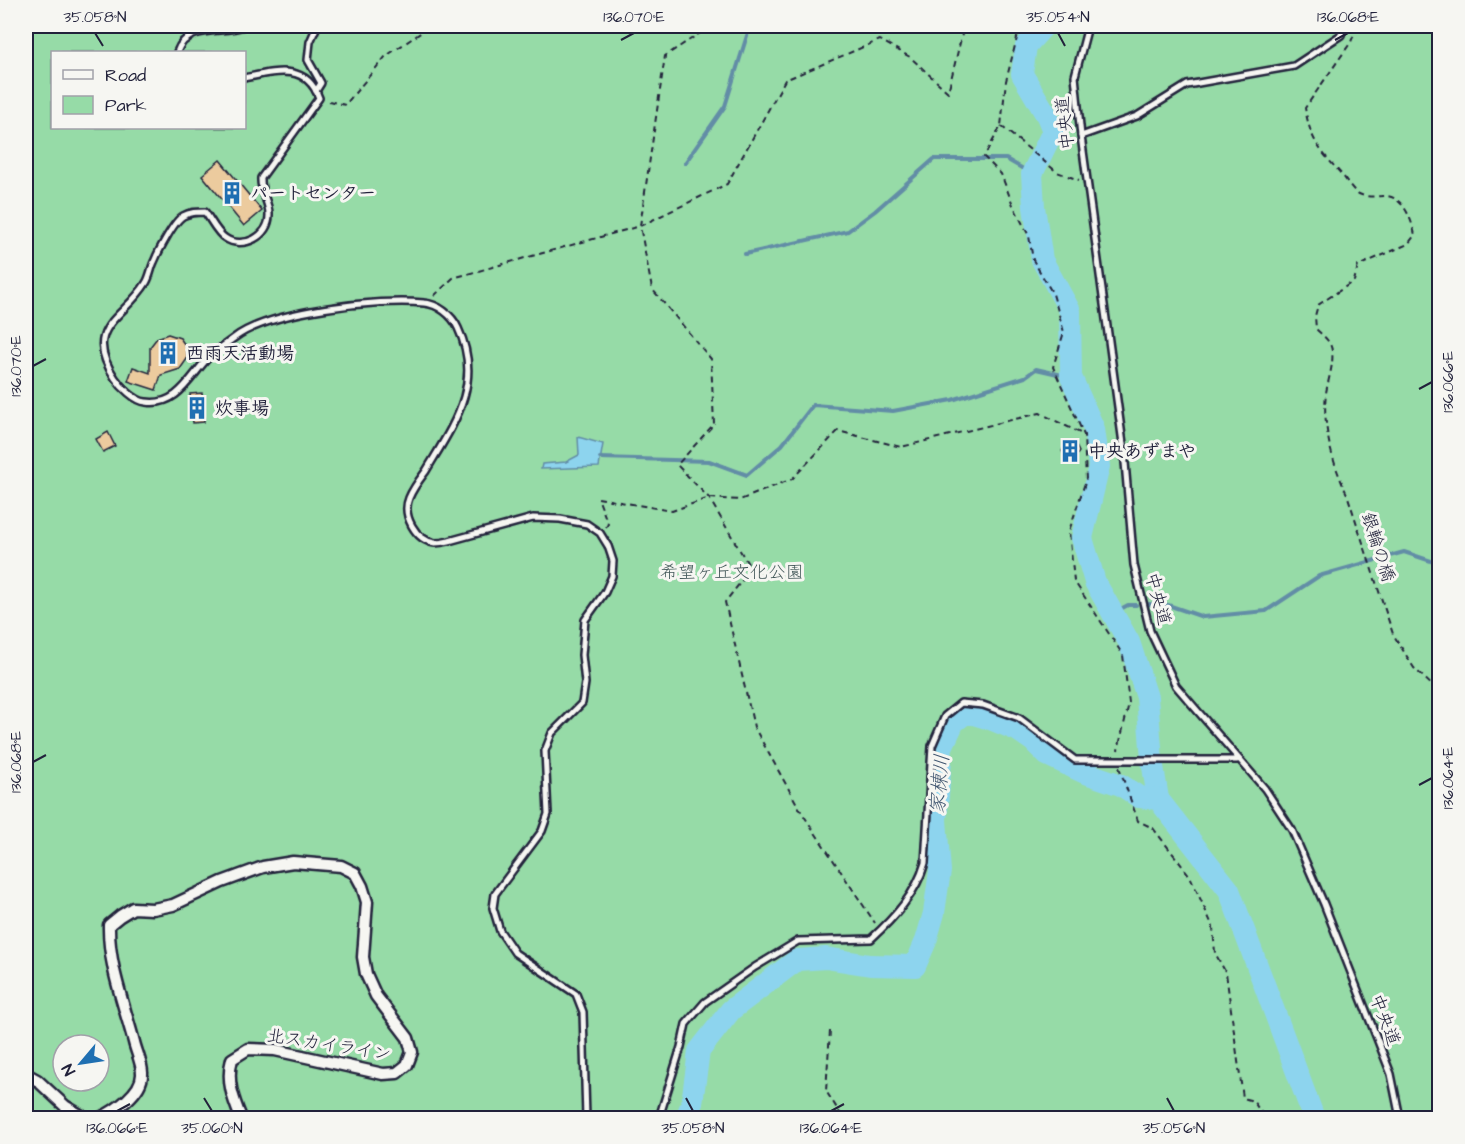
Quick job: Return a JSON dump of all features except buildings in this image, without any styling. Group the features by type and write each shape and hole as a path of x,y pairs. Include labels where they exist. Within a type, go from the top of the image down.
{"street":[{"name":"北スカイライン","path":"100,1119 116,1110 134,1094 142,1075 113,965 109,925 133,908 153,909 172,905 222,882 263,867 293,862 341,866 355,873 362,886 367,902 363,957 366,974 376,996 408,1038 412,1052 407,1065 397,1073 383,1074 275,1050 248,1049 232,1059 228,1071 232,1096 241,1119"},
{"path":"26,1074 37,1080 65,1106 85,1119"}],"lane":[{"path":"178,51 187,38 200,32 244,26"},
{"path":"316,91 321,83 308,60 310,42 317,26"},
{"name":"中央道","path":"1088,26 1075,76 1081,136 1124,452 1134,565 1150,631 1176,686 1237,760 1265,789 1292,830 1324,904 1390,1074 1400,1119"},
{"path":"1081,136 1137,116 1187,85 1294,66 1341,35 1344,26"},
{"path":"246,78 280,71 293,72 316,91 318,98 261,178 260,190 267,202 270,216 266,229 246,243 234,244 222,236 205,212 194,212 181,217 155,260 146,283 107,327 102,343 106,363 116,380 131,395 145,402 164,401 180,393 209,357 245,329 296,315 364,302 426,303 442,309 456,324 465,343 470,368 466,389 454,425 408,499 407,514 412,527 422,537 435,543 533,518 587,524 600,533 613,561 612,576 605,592 585,620 582,655 585,683 582,703 552,733 545,752 548,814 542,831 495,894 493,909 500,931 515,953 576,994 583,1012 586,1119"},
{"path":"659,1119 686,1024 705,1002 755,967 798,941 871,939 904,905 922,874 927,848 932,746 945,716 961,703 983,705 1019,718 1075,760 1237,760"}],"path":[{"path":"318,98 345,105 386,56 431,26"},
{"path":"711,26 665,56 640,226 652,289 711,359 714,424 677,465 709,498 751,569 725,602 754,727 802,813 880,930"},
{"path":"426,303 453,278 640,226 727,184 785,80 880,40 910,57 948,92 964,26"},
{"path":"1020,26 1006,81 1001,126 984,158 1001,174 1013,205 1029,236 1033,260 1053,294 1064,332 1053,368 1084,435 1086,480 1069,531 1074,581 1123,656 1129,703 1116,759 1138,821 1153,828 1190,876 1213,927 1215,953 1226,973 1244,1098 1253,1101 1265,1119"},
{"name":"銀輪の橋","path":"1357,26 1351,42 1305,108 1307,122 1318,149 1358,194 1390,196 1402,205 1412,222 1415,235 1408,244 1358,266 1354,281 1317,305 1316,330 1330,343 1333,353 1326,396 1329,440 1337,474 1347,494 1393,634 1414,668 1440,693"},
{"path":"1001,126 1057,172 1087,183"},
{"path":"600,533 608,524 598,498 672,511 709,498 740,500 792,479 838,431 901,447 1040,413 1084,435"},
{"path":"830,1031 826,1091 843,1119"}],"green space":[{"name":"希望ヶ丘文化公園","path":"26,26 1439,26 1439,1118 26,1118"}],"water":[{"path":"578,437 603,444 599,467 541,469 542,464 566,462 579,455"}],"waterway":[{"path":"685,163 725,106 750,26"},
{"path":"1044,26 1026,46 1022,74 1047,116 1053,131 1032,174 1034,207 1042,260 1070,311 1071,377 1094,429 1099,466 1082,538 1095,582 1129,642 1147,697 1158,799"},
{"path":"745,254 848,231 875,211 934,159 1006,159 1032,174"},
{"path":"600,458 709,461 747,475 782,445 813,405 893,411 952,400 1025,377 1036,369 1071,377"},
{"path":"1149,604 1168,605 1203,617 1266,611 1319,576 1404,552 1440,564"},
{"path":"1113,613 1128,605 1136,605"},
{"name":"家棟川","path":"686,1118 692,1103 699,1051 731,1010 797,960 826,958 870,965 915,966 926,941 934,913 940,871 936,820 942,747 954,722 967,712 1017,730 1047,755 1083,772 1121,785 1139,797 1158,799 1229,890 1314,1118"}],"place":[{"name":"パートセンター","path":"232,193"},
{"name":"西雨天活動場","path":"168,353"},
{"name":"炊事場","path":"197,408"},
{"name":"中央あずまや","path":"1070,451"}]}
